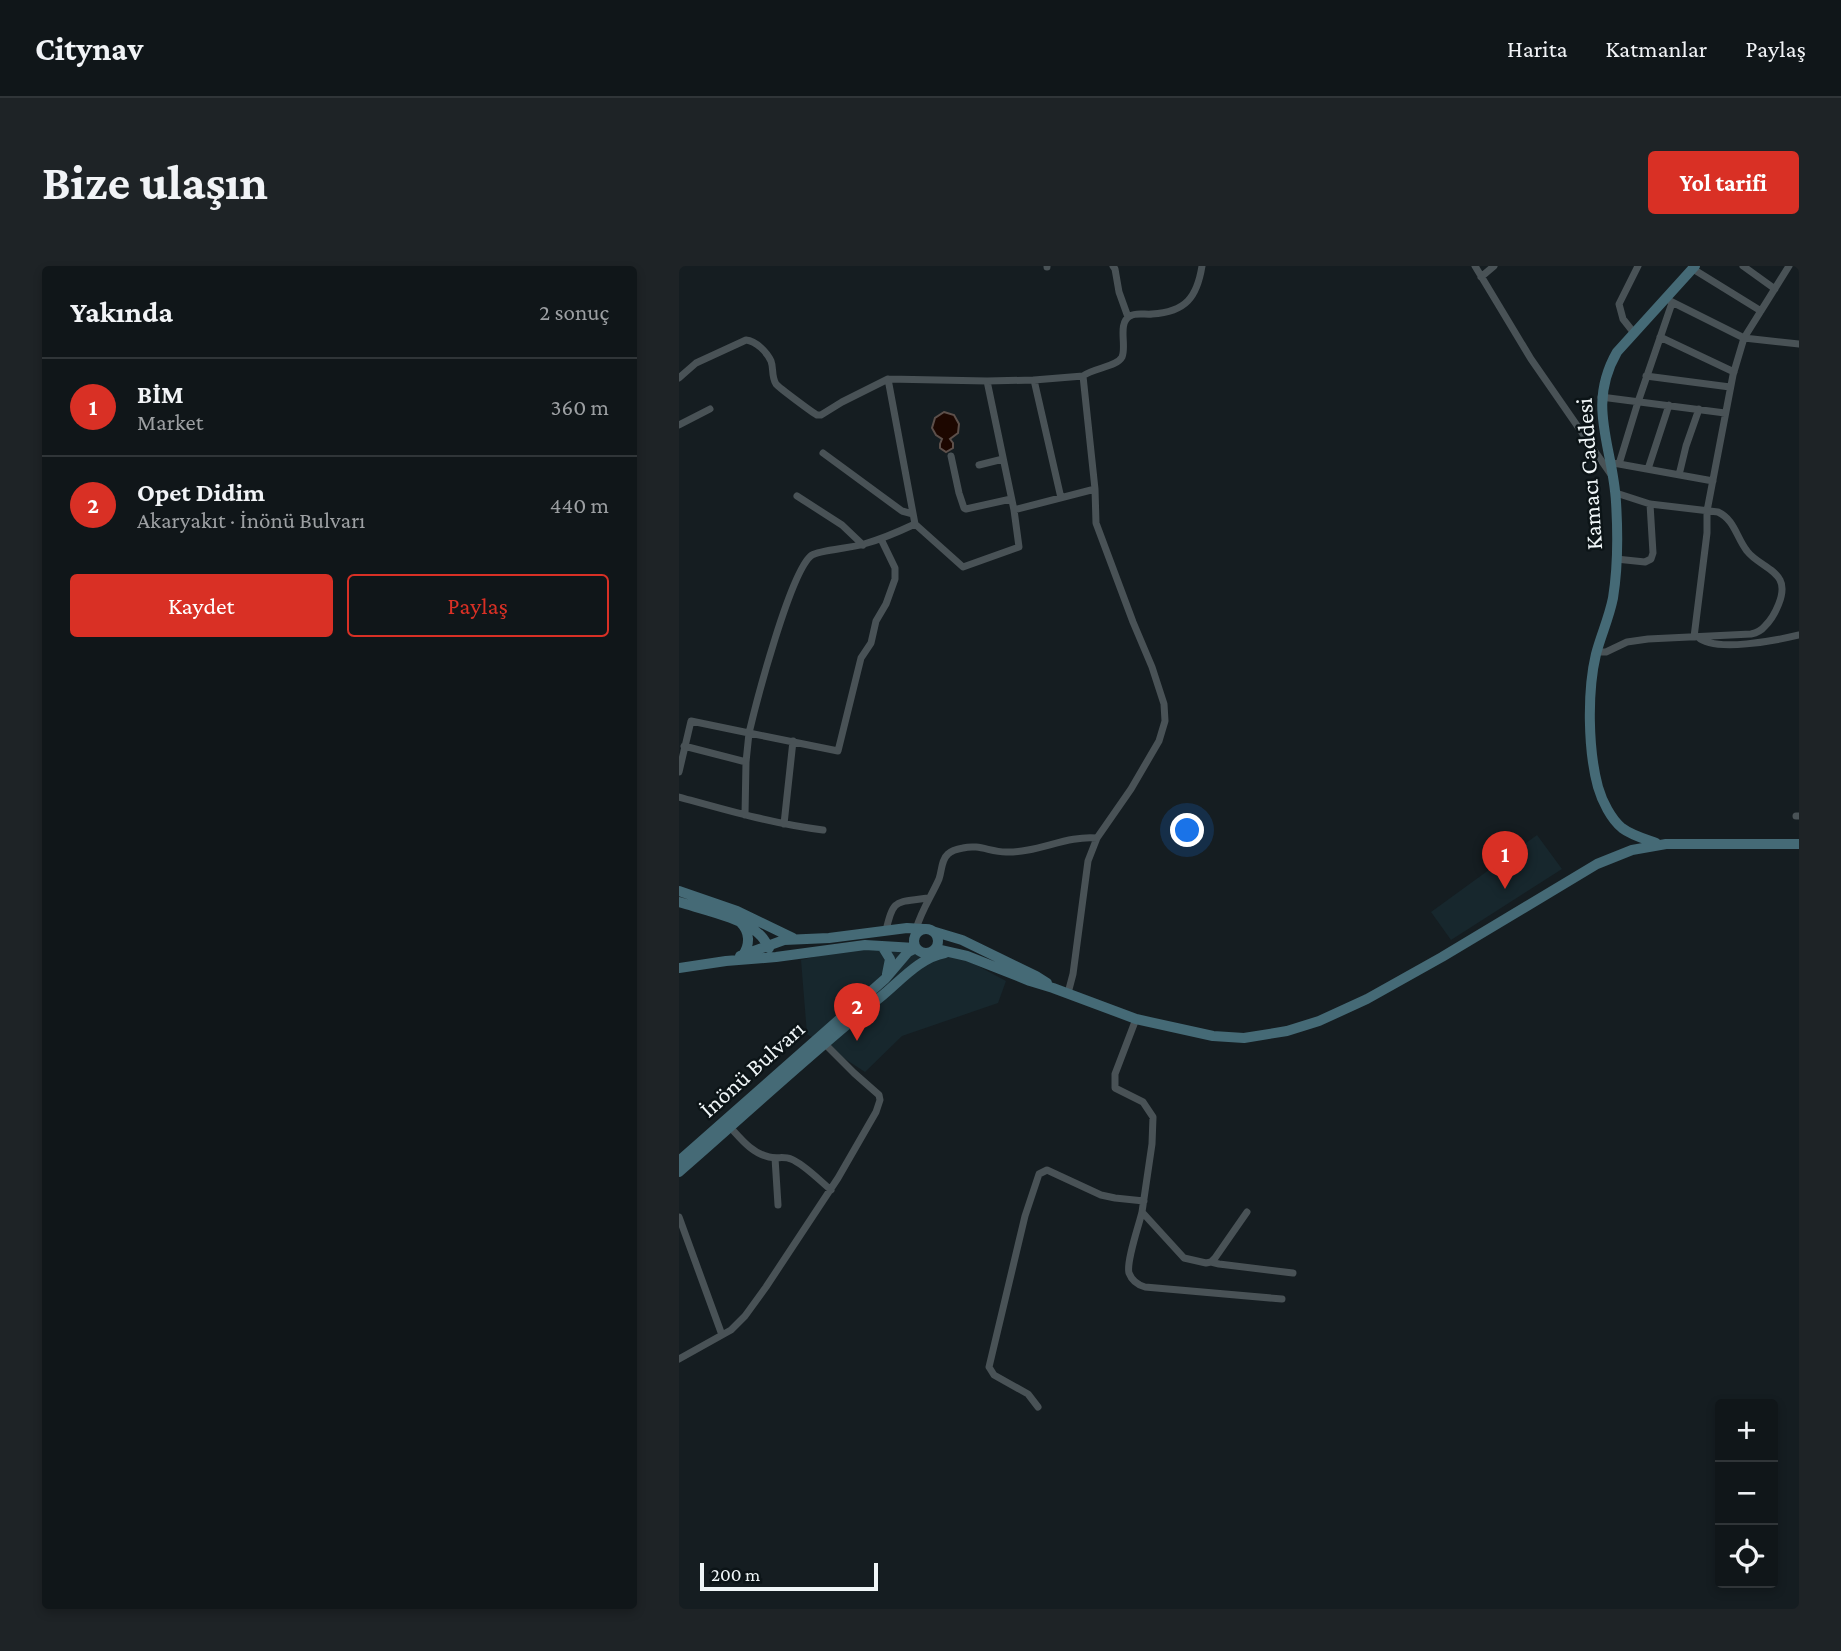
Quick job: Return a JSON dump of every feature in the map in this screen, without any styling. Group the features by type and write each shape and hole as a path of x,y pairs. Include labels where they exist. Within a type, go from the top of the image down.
{"main road":[{"name":"Kamacı Caddesi","path":"1624,852 1622,828 1601,795 1594,769 1589,707 1596,652 1611,605 1616,559 1615,463 1602,412 1601,397 1608,367 1617,352 1669,301 1694,268"},
{"path":"1622,828 1660,845"},
{"path":"679,968 865,946 916,948 921,952 952,952 1136,1019 1213,1036 1244,1038 1287,1031 1319,1021 1367,999 1597,864 1624,852 1660,845 1799,844"},
{"path":"679,891 737,911 796,940 799,946 796,954"},
{"path":"679,902 740,922 758,932 776,957"},
{"path":"740,922 748,938 743,956"},
{"path":"726,961 784,940 829,938 886,930 924,930 962,940 1037,976 1053,988"},
{"path":"916,948 915,936 924,930"},
{"path":"918,966 938,939 924,930"},
{"path":"883,946 890,959 885,979"},
{"name":"İnönü Bulvarı","path":"679,1161 885,979 908,952 916,948"},
{"path":"918,966 940,953 952,952"},
{"name":"İnönü Bulvarı","path":"679,1172 824,1043 918,966"}],"street":[{"path":"1125,266 1114,268 1128,317"},
{"path":"679,377 696,363 745,340 756,343 769,358 773,379 779,388 817,415 821,415 887,379 987,381 1083,376 1091,370 1120,361 1124,326 1128,317 1135,314 1161,313 1183,306 1198,287 1202,266"},
{"path":"1475,266 1531,359 1614,480"},
{"path":"1481,277 1494,266"},
{"path":"1634,333 1623,319 1619,304 1638,266"},
{"path":"1743,266 1775,289"},
{"path":"1696,637 1707,511 1730,387 1744,338 1789,266"},
{"path":"1694,268 1761,312"},
{"path":"1713,481 1615,463 1660,337 1669,301 1744,338 1799,344"},
{"path":"1660,337 1734,372"},
{"path":"1068,993 1088,861 1097,838 1160,741 1165,721 1164,704 1152,667 1097,523 1083,376"},
{"path":"1646,376 1730,387"},
{"path":"887,379 915,524 963,567 1019,547 987,381"},
{"path":"1034,380 1061,498"},
{"path":"1601,397 1725,413"},
{"path":"1648,469 1669,405"},
{"path":"679,425 710,409"},
{"path":"1679,475 1699,409"},
{"path":"823,453 902,511 913,514"},
{"path":"951,456 964,509 1011,499"},
{"path":"979,465 1003,459"},
{"path":"1014,510 1095,489"},
{"path":"1596,652 1606,652 1627,642 1648,639 1745,635 1760,630 1774,615 1782,592 1779,578 1750,555 1729,519 1718,512 1650,503 1616,494"},
{"path":"797,496 842,525 863,545"},
{"path":"1616,559 1645,562 1651,559 1653,553 1650,503"},
{"path":"745,816 749,733 774,644 803,565 812,555 863,545 915,524"},
{"path":"679,772 691,721 838,751 861,659 871,643 876,621 886,604 895,579 895,568 881,539"},
{"path":"1696,637 1703,642 1715,644 1748,644 1772,642 1799,635"},
{"path":"784,824 793,741"},
{"path":"684,746 746,762"},
{"path":"679,796 745,816 823,830"},
{"path":"924,930 923,909 940,877 946,856 954,849 971,846 1009,852 1033,850 1087,837 1097,838"},
{"path":"886,930 890,909 898,903 928,898"},
{"path":"1136,1019 1115,1074 1115,1088 1143,1102 1153,1116 1144,1201 1128,1266 1131,1278 1145,1287 1282,1299"},
{"path":"679,1359 731,1330 745,1316 831,1190 876,1112 879,1095 824,1043"},
{"path":"730,1127 748,1147 760,1154 794,1160 831,1190"},
{"path":"775,1158 778,1205"},
{"path":"1038,1406 1028,1394 994,1375 989,1367 1025,1216 1039,1174 1047,1170 1101,1195 1144,1201"},
{"path":"1142,1212 1184,1258 1293,1273"},
{"path":"1211,1262 1247,1212"},
{"path":"679,1217 722,1335"}],"shaded area":[{"path":"944,412 954,415 959,424 958,433 950,439 953,448 946,452 940,448 942,439 932,428 935,418"},
{"path":"1537,835 1562,869 1451,940 1431,912"},
{"path":"865,945 952,952 1006,981 998,1003 902,1036 865,1072 807,1034 801,960"}],"place":[{"name":"BİM","path":"1505,889"},
{"name":"Opet Didim","path":"857,1041"}]}
